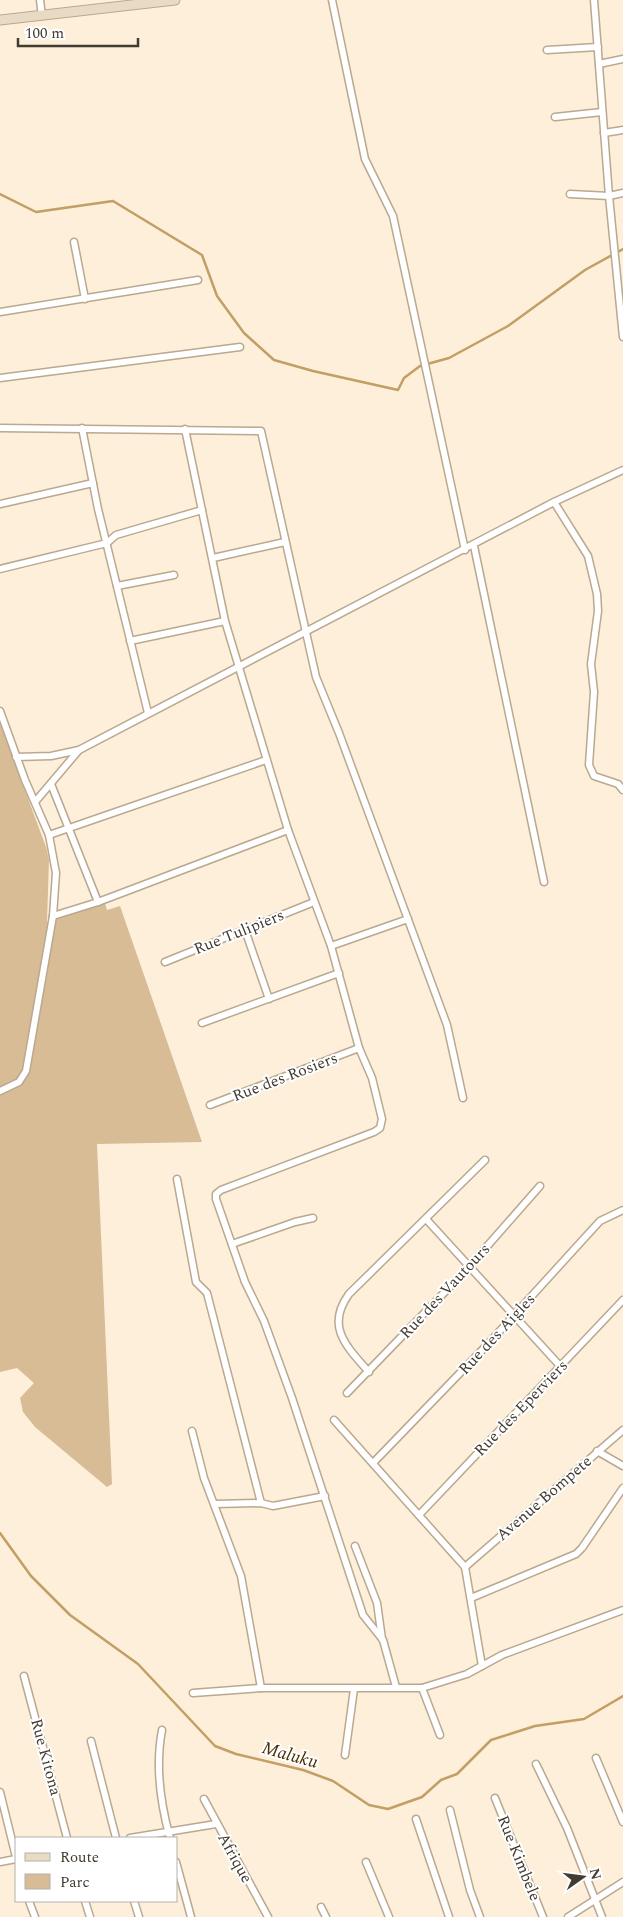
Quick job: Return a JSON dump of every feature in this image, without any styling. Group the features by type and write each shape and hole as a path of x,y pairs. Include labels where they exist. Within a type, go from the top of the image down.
{"street":[{"path":"40,0 42,16"},
{"path":"0,20 175,0"},
{"path":"332,0 362,149 368,166 393,216 466,550"},
{"path":"594,0 609,196 613,236 620,270 623,337"},
{"path":"547,50 598,47"},
{"path":"599,64 623,59"},
{"path":"556,117 602,112"},
{"path":"604,133 623,130"},
{"path":"570,194 609,196 623,193"},
{"path":"74,242 84,299"},
{"path":"0,312 198,280"},
{"path":"0,378 240,347"},
{"path":"0,428 261,431 304,631 318,683 340,733 448,1025 463,1098"},
{"path":"82,428 92,482 148,713"},
{"path":"185,429 225,621 238,667 288,830 331,946 359,1048 372,1078 382,1120 380,1128 218,1192 216,1199 245,1282 267,1328 325,1496 363,1615 383,1640"},
{"path":"16,758 51,756 79,750 304,631 474,546 554,502 623,470"},
{"path":"0,504 92,482"},
{"path":"554,502 588,556 597,594 598,611 591,664 594,698 589,765 594,776 618,784 623,790"},
{"path":"0,569 107,543 116,535 202,510"},
{"path":"212,558 285,542"},
{"path":"474,546 544,882"},
{"path":"117,586 174,575"},
{"path":"130,642 225,621"},
{"path":"0,711 16,758 49,835 56,873 53,916 26,1071 19,1082 0,1091"},
{"path":"35,802 79,750"},
{"path":"49,835 266,760"},
{"path":"52,784 98,902"},
{"path":"53,916 98,902 288,830"},
{"name":"Rue Tulipiers","path":"165,962 314,902"},
{"path":"331,946 408,919"},
{"path":"245,930 269,998"},
{"path":"202,1024 339,973"},
{"name":"Rue des Rosiers","path":"210,1105 359,1048"},
{"path":"369,1372 342,1339 338,1326 342,1304 349,1294 485,1160"},
{"path":"177,1179 196,1282 207,1293 261,1503"},
{"name":"Rue des Vautours","path":"348,1393 468,1268 540,1186"},
{"name":"Rue des Aigles","path":"373,1463 514,1317 600,1221 623,1210"},
{"path":"232,1244 295,1222 313,1218"},
{"path":"426,1219 468,1268 561,1367"},
{"name":"Rue des Eperviers","path":"419,1515 623,1300"},
{"path":"334,1420 465,1567 482,1666"},
{"name":"Avenue Bompete","path":"465,1567 623,1430"},
{"path":"192,1431 204,1478 215,1504 243,1586 261,1688"},
{"path":"596,1452 623,1466"},
{"path":"471,1598 576,1554 623,1488"},
{"path":"215,1504 261,1503 273,1506 325,1496"},
{"path":"355,1546 377,1603 383,1640 396,1687"},
{"path":"193,1693 261,1688 422,1688 462,1676 502,1655 623,1610"},
{"name":"Rue Kitona","path":"24,1676 67,1837"},
{"path":"422,1688 440,1735"},
{"path":"345,1755 354,1689"},
{"path":"162,1730 157,1755 157,1769 169,1835"},
{"path":"91,1741 116,1837"},
{"path":"596,1758 623,1822"},
{"path":"536,1764 567,1828 602,1917"},
{"path":"0,1792 15,1854"},
{"name":"Rue Kimbele","path":"494,1798 543,1917"},
{"name":"Afrique","path":"204,1799 268,1917"},
{"path":"450,1810 470,1890 480,1917"},
{"path":"416,1819 449,1917"},
{"path":"143,1837 169,1835 216,1824"},
{"path":"0,1862 15,1858"},
{"path":"366,1862 389,1917"},
{"path":"178,1869 191,1917"},
{"path":"568,1917 623,1882"},
{"path":"29,1902 35,1917"},
{"path":"85,1902 90,1917"},
{"path":"134,1902 139,1917"},
{"path":"321,1907 326,1917"}],"green space":[{"path":"0,723 46,847 49,860 47,922 105,903 107,910 120,906 202,1142 97,1144 112,1484 107,1487 35,1427 23,1412 20,1398 34,1383 17,1368 0,1372"}],"waterway":[{"path":"0,194 36,212 113,201 202,255 217,296 244,333 274,360 313,371 398,390 404,378 420,366 449,358 508,326 585,270 623,249"},
{"name":"Maluku","path":"0,1533 31,1576 70,1615 138,1664 215,1746 236,1754 303,1770 333,1781 369,1805 388,1809 422,1797 441,1780 457,1774 491,1740 535,1726 584,1719 623,1696"}]}
